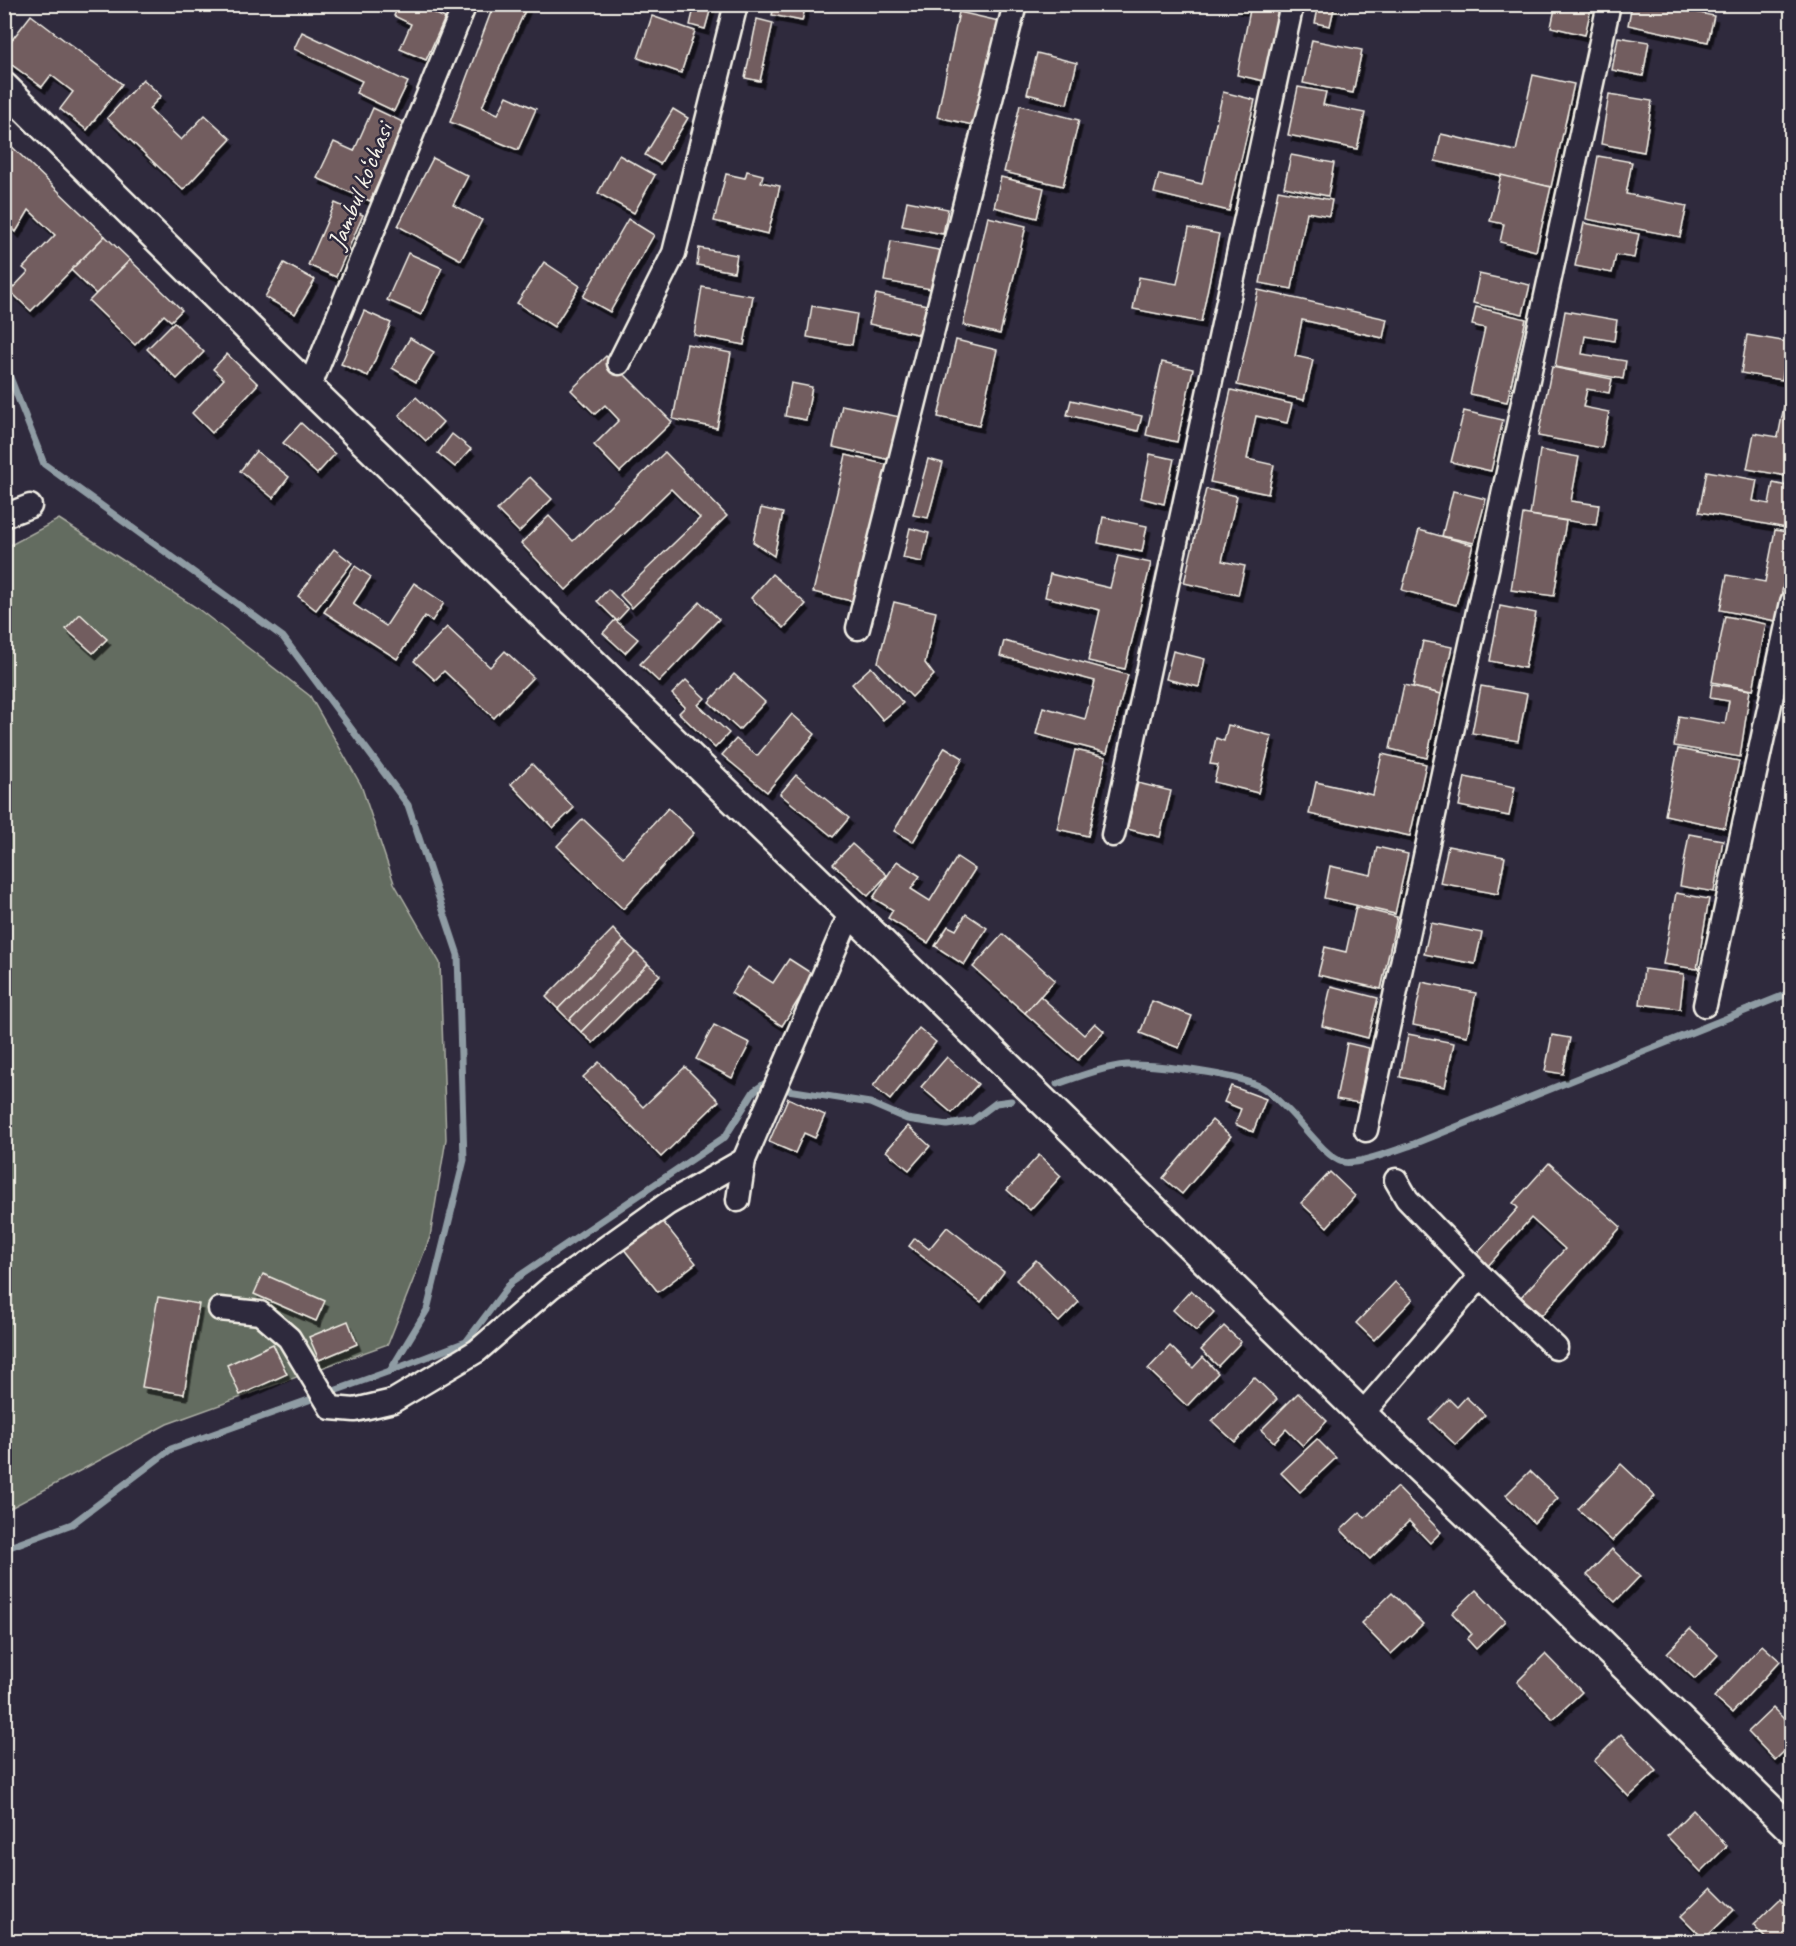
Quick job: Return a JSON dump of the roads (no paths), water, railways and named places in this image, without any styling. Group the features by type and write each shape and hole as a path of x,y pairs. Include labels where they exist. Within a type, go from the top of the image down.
{"main road":[{"path":"7,89 309,388 849,911 1362,1414 1542,1585 1791,1830"}],"street":[{"name":"Jambul ko‘chasi","path":"309,388 465,4"},
{"path":"619,363 674,253 736,4"},
{"path":"858,628 1015,4"},
{"path":"1113,835 1292,4"},
{"path":"1366,1130 1609,4"},
{"path":"4,516 30,506"},
{"path":"1705,1005 1791,602"},
{"path":"738,1200 744,1160 846,923 849,911"},
{"path":"220,1309 260,1312 289,1338 331,1408 355,1410 393,1401 477,1351 551,1287 667,1204 744,1160"},
{"path":"1396,1180 1407,1199 1481,1276 1556,1348"},
{"path":"1362,1414 1481,1276"}],"waterway":[{"path":"4,362 44,464 283,637 408,805 458,955 464,1160 427,1310 390,1371"},
{"path":"1057,1084 1100,1070 1127,1065 1176,1068 1236,1078 1269,1092 1336,1159 1349,1163 1357,1162 1409,1146 1792,992"},
{"path":"4,1549 72,1524 171,1449 466,1342 512,1281 725,1137 754,1091 764,1084"},
{"path":"788,1090 870,1103 907,1119 947,1125 972,1121 996,1103 1011,1101"}]}
